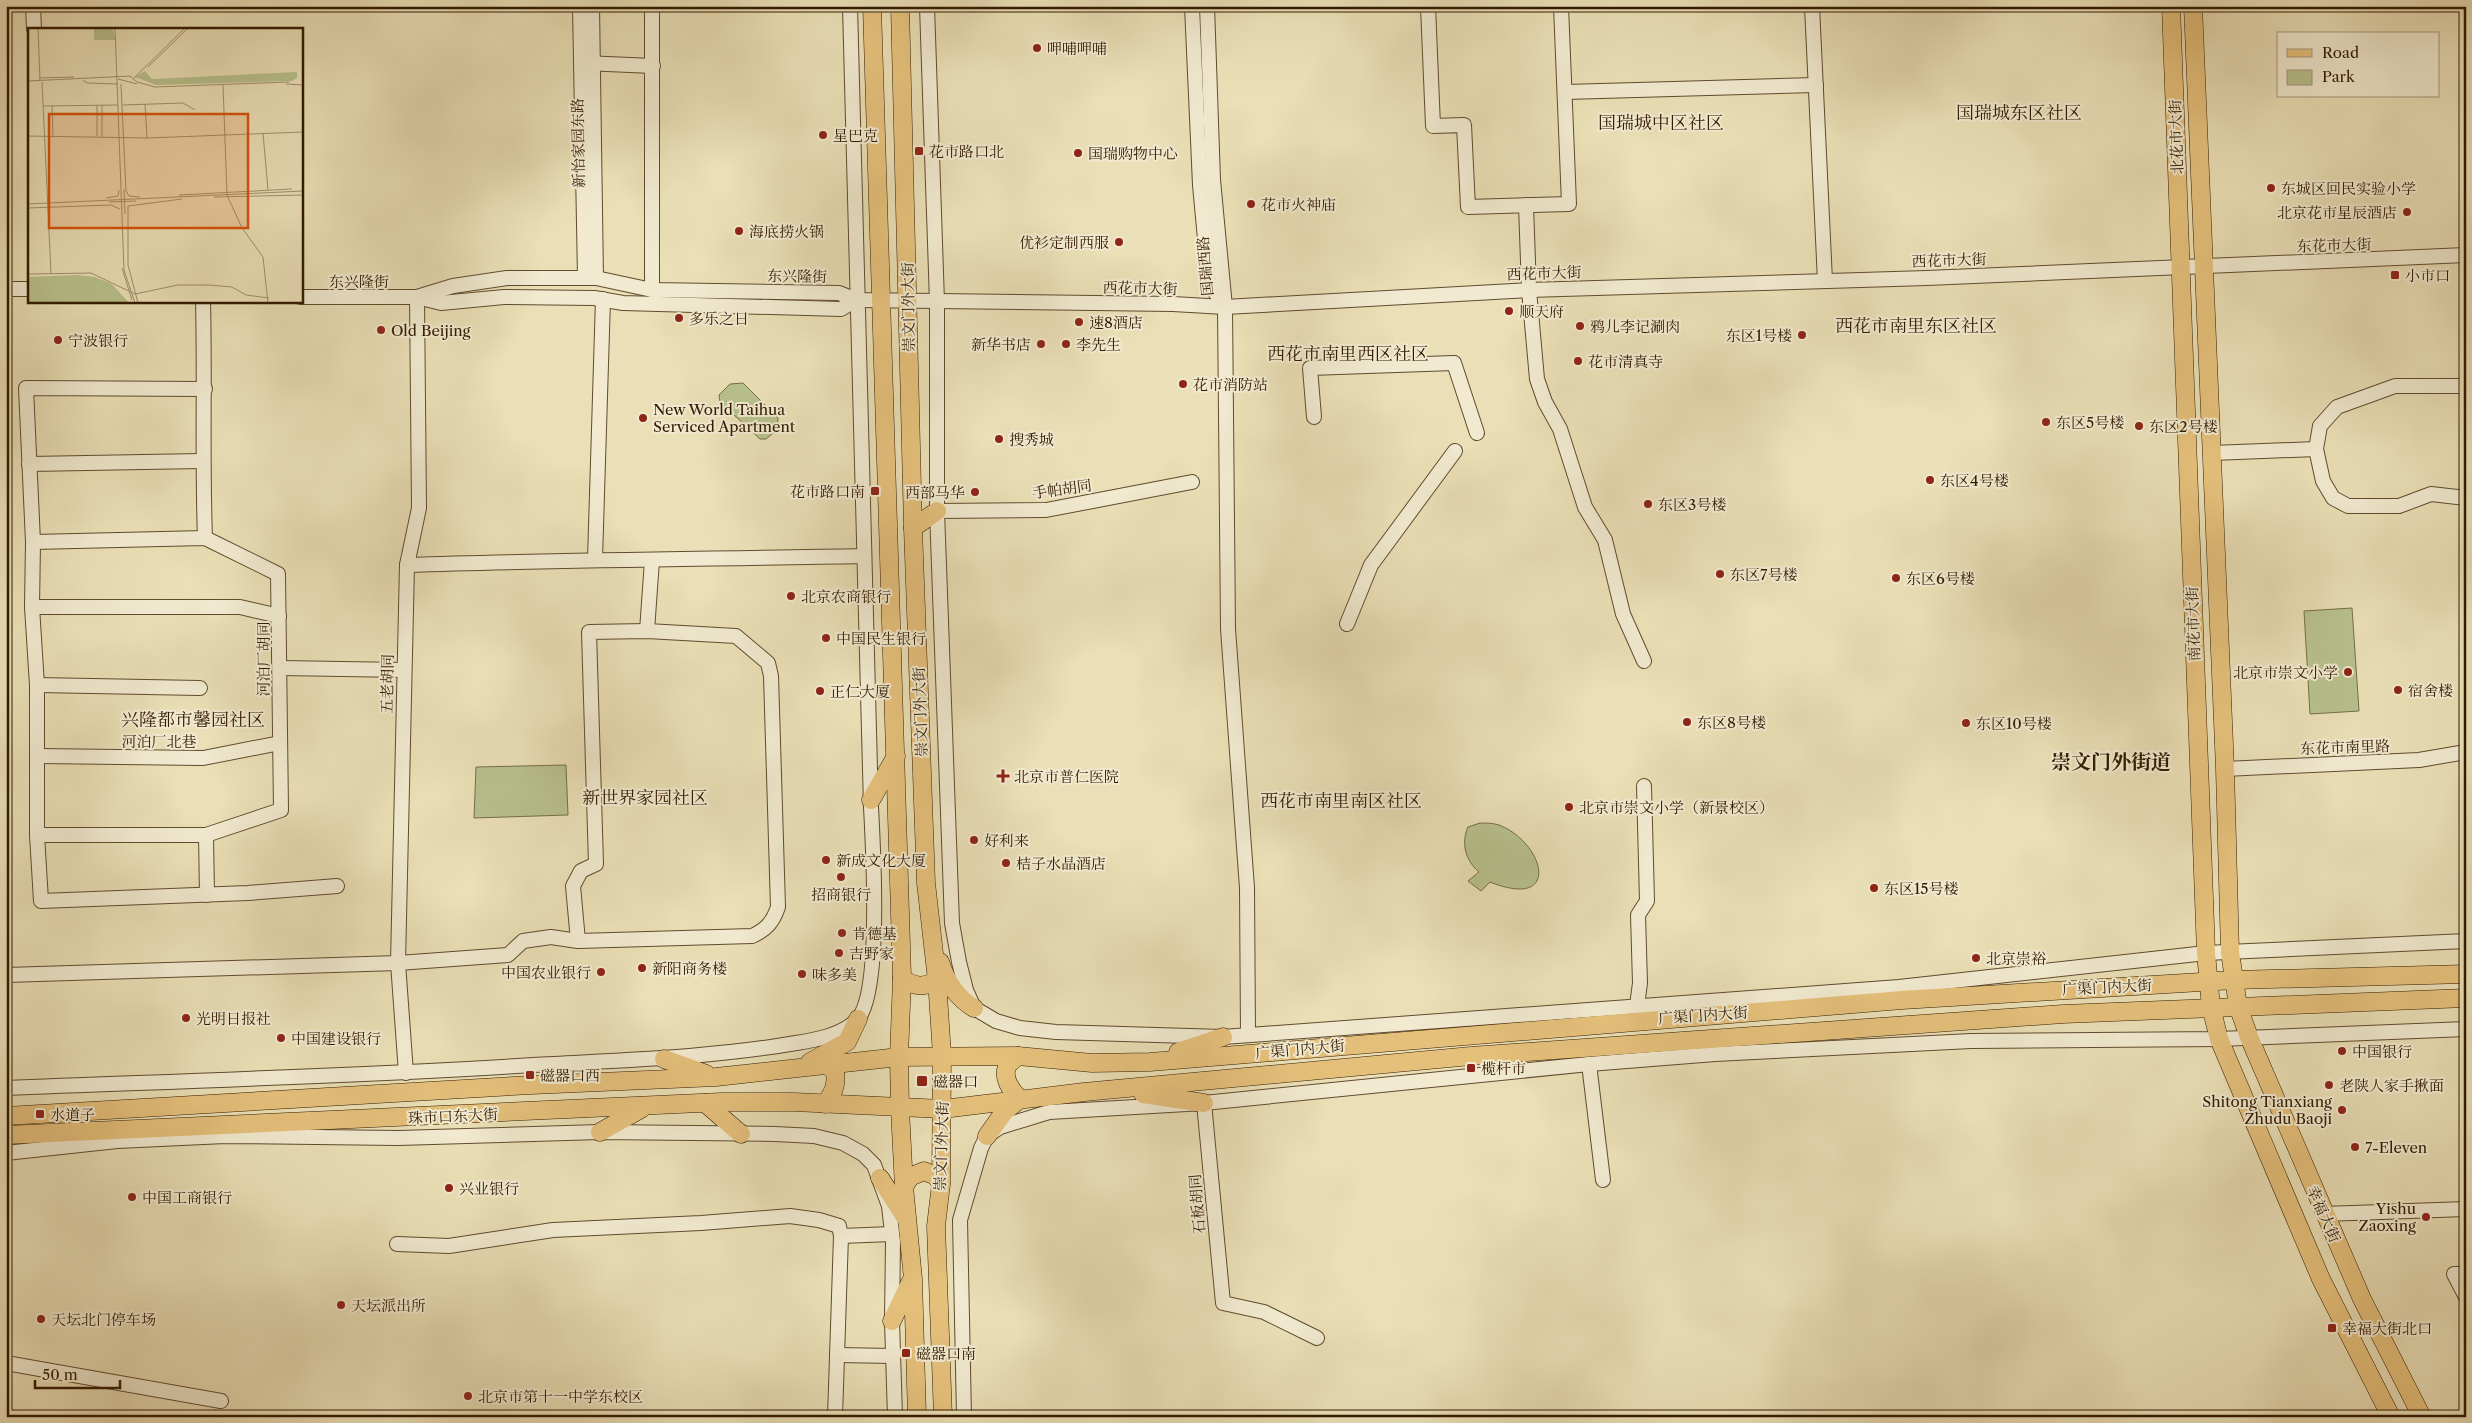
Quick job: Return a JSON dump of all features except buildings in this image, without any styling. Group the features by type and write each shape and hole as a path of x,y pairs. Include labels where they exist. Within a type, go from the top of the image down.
{"main road":[{"name":"崇文门外大街","path":"872,6 902,978 899,1057 900,1109 904,1186 913,1279 917,1417"},
{"name":"崇文门外大街","path":"900,6 913,528 926,883 937,980 942,1055 941,1184 936,1226 943,1417"},
{"name":"北花市大街","path":"2171,6 2181,267"},
{"name":"北花市大街","path":"2193,6 2203,267"},
{"name":"南花市大街","path":"2181,267 2206,953 2211,1007"},
{"name":"南花市大街","path":"2203,267 2225,769 2230,952 2238,1006"},
{"path":"913,528 937,511"},
{"path":"871,800 896,755"},
{"path":"932,938 942,970 954,990 963,1001 974,1008"},
{"name":"广渠门内大街","path":"899,1057 942,1055 1018,1056 1075,1063 1150,1062 1873,1002 2234,980 2466,974"},
{"path":"902,978 910,984 922,986 937,980"},
{"name":"广渠门内大街","path":"900,1109 943,1110 1020,1099 1471,1056 2063,1014 2466,998"},
{"name":"幸福大街","path":"2238,1006 2249,1037 2362,1299 2422,1417"},
{"name":"幸福大街","path":"2211,1007 2219,1039 2321,1279 2391,1417"},
{"path":"800,1067 847,1042 858,1019"},
{"path":"1150,1062 1223,1038"},
{"path":"987,1136 1004,1112 1020,1099 1011,1091 1006,1072 1008,1065 1018,1056"},
{"name":"珠市口东大街","path":"6,1116 531,1085 716,1077 899,1057"},
{"path":"664,1059 716,1077"},
{"path":"825,1104 832,1095 836,1083 835,1072 826,1064"},
{"path":"1116,1090 1204,1103"},
{"path":"705,1103 741,1134"},
{"name":"珠市口东大街","path":"6,1135 705,1103 825,1104 900,1109"},
{"path":"600,1132 644,1107"},
{"path":"904,1186 914,1174 924,1171 936,1176 941,1184"},
{"path":"880,1178 908,1220"},
{"path":"892,1321 913,1279"}],"street":[{"path":"33,6 34,28"},
{"name":"新怡家园东路","path":"580,6 587,63"},
{"name":"新怡家园东路","path":"590,278 587,63 592,6"},
{"path":"652,6 652,290"},
{"path":"6,1088 406,1073 664,1059 796,1043 832,1035 858,1019 867,1000 871,980 874,873 856,300 850,6"},
{"name":"崇文门外大街","path":"927,6 937,302 937,511 952,923 966,990 974,1008"},
{"name":"国瑞西路","path":"1192,6 1200,185 1209,282 1225,307"},
{"name":"国瑞西路","path":"1207,6 1213,180 1225,307"},
{"path":"1428,6 1433,126 1464,125 1468,207 1569,204 1561,6"},
{"path":"1812,6 1825,280"},
{"path":"587,63 653,66"},
{"path":"1565,92 1816,85"},
{"path":"1526,205 1529,290 1537,379 1544,402 1560,429 1586,507 1605,540 1623,614 1644,661"},
{"name":"东花市大街","path":"2181,267 2466,256"},
{"name":"西花市大街","path":"856,300 1173,304 1225,307 1529,290 2181,267"},
{"name":"东兴隆街","path":"417,297 453,286 507,278 590,278 652,290 840,293 856,300"},
{"path":"6,289 28,289"},
{"name":"东兴隆街","path":"302,297 417,297 441,303 504,297 603,300 623,303 841,309 856,300"},
{"name":"五老胡同","path":"406,1073 398,963 408,565 419,508 417,297"},
{"path":"595,559 603,300"},
{"path":"203,302 205,388 202,461 205,538"},
{"path":"1225,307 1228,628 1247,888 1248,1034"},
{"path":"1314,417 1310,368 1454,363 1477,433"},
{"path":"2466,386 2395,386 2337,407 2320,426 2316,449 2323,481 2333,498 2348,506 2399,506 2431,494 2466,498"},
{"path":"205,388 26,388 33,542 32,607 37,685 38,756 37,836 41,901 336,886"},
{"path":"2212,453 2316,449"},
{"path":"1347,624 1371,566 1456,451"},
{"path":"29,464 202,461"},
{"name":"手帕胡同","path":"937,511 1046,510 1192,482"},
{"name":"河泊厂胡同","path":"33,542 205,538 278,574 280,668 281,810 206,835 37,836"},
{"path":"408,565 595,559 652,560 864,556"},
{"path":"648,631 652,560"},
{"path":"32,607 240,607 279,616"},
{"path":"6,975 398,963 508,955 523,941 550,937 578,941 752,936 764,931 774,917 778,907 771,676 768,663 736,636 648,631 589,632 596,864 581,871 573,886 578,941"},
{"path":"280,668 404,670"},
{"path":"37,685 200,688"},
{"name":"河泊厂北巷","path":"38,756 203,758 280,743"},
{"name":"东花市南里路","path":"2225,769 2419,760 2466,752"},
{"path":"1637,1006 1640,983 1638,915 1647,901 1644,786"},
{"path":"206,835 207,894"},
{"name":"广渠门内大街","path":"974,1008 996,1021 1020,1028 1056,1032 1223,1038 1248,1034 1899,987 2206,953 2466,941"},
{"path":"964,1417 960,1220 981,1148 987,1136 1000,1128 1049,1112 1204,1103 1589,1064 1725,1054 1972,1040 2219,1039 2466,1029"},
{"path":"1589,1064 1603,1180"},
{"name":"石板胡同","path":"1204,1103 1223,1302 1264,1312 1316,1338"},
{"name":"珠市口东大街","path":"6,1153 117,1141 225,1136 398,1138 600,1132 814,1136 843,1143 863,1154 874,1165 880,1178 889,1206 892,1234 892,1321"},
{"path":"2324,1214 2466,1209"},
{"path":"397,1244 449,1246 552,1230 691,1224 790,1216 819,1220 839,1226 841,1236 836,1355 836,1417"},
{"path":"841,1236 892,1234"},
{"path":"2466,1274 2454,1274 2466,1297"},
{"path":"892,1321 895,1417"},
{"path":"836,1355 893,1356"},
{"path":"6,1363 221,1401"}],"green space":[{"path":"743,383 778,418 777,430 766,439 760,439 720,402 719,395 730,384"},
{"path":"2352,608 2359,711 2310,714 2304,611"},
{"path":"566,765 568,815 474,818 476,767"},
{"path":"1480,823 1499,825 1515,834 1527,845 1535,858 1539,871 1537,881 1529,888 1513,889 1490,882 1481,891 1468,881 1479,872 1470,862 1466,851 1466,833 1468,827"}],"place":[{"name":"呷哺呷哺","path":"1037,48"},
{"name":"星巴克","path":"823,135"},
{"name":"花市路口北","path":"919,151"},
{"name":"国瑞购物中心","path":"1078,153"},
{"name":"东城区回民实验小学","path":"2271,188"},
{"name":"花市火神庙","path":"1251,204"},
{"name":"北京花市星辰酒店","path":"2407,212"},
{"name":"海底捞火锅","path":"739,231"},
{"name":"优衫定制西服","path":"1119,242"},
{"name":"小市口","path":"2395,275"},
{"name":"顺天府","path":"1509,311"},
{"name":"多乐之日","path":"679,318"},
{"name":"速8酒店","path":"1079,322"},
{"name":"鸦儿李记涮肉","path":"1580,326"},
{"name":"Old Beijing","path":"381,330"},
{"name":"东区1号楼","path":"1802,335"},
{"name":"宁波银行","path":"58,340"},
{"name":"新华书店","path":"1041,344"},
{"name":"李先生","path":"1066,344"},
{"name":"花市清真寺","path":"1578,361"},
{"name":"花市消防站","path":"1183,384"},
{"name":"New World Taihua Serviced Apartment","path":"643,418"},
{"name":"东区5号楼","path":"2046,422"},
{"name":"东区2号楼","path":"2139,426"},
{"name":"搜秀城","path":"999,439"},
{"name":"东区4号楼","path":"1930,480"},
{"name":"花市路口南","path":"875,491"},
{"name":"西部马华","path":"975,492"},
{"name":"东区3号楼","path":"1648,504"},
{"name":"东区7号楼","path":"1720,574"},
{"name":"东区6号楼","path":"1896,578"},
{"name":"北京农商银行","path":"791,596"},
{"name":"中国民生银行","path":"826,638"},
{"name":"北京市崇文小学","path":"2348,672"},
{"name":"宿舍楼","path":"2398,690"},
{"name":"正仁大厦","path":"820,691"},
{"name":"东区8号楼","path":"1687,722"},
{"name":"东区10号楼","path":"1966,723"},
{"name":"北京市普仁医院","path":"1003,776"},
{"name":"北京市崇文小学（新景校区）","path":"1569,807"},
{"name":"好利来","path":"974,840"},
{"name":"新成文化大厦","path":"826,860"},
{"name":"桔子水晶酒店","path":"1006,863"},
{"name":"招商银行","path":"841,877"},
{"name":"东区15号楼","path":"1874,888"},
{"name":"肯德基","path":"842,933"},
{"name":"吉野家","path":"839,953"},
{"name":"北京崇裕","path":"1976,958"},
{"name":"新阳商务楼","path":"642,968"},
{"name":"中国农业银行","path":"601,972"},
{"name":"味多美","path":"802,974"},
{"name":"光明日报社","path":"186,1018"},
{"name":"中国建设银行","path":"281,1038"},
{"name":"中国银行","path":"2342,1051"},
{"name":"榄杆市","path":"1471,1068"},
{"name":"磁器口西","path":"530,1075"},
{"name":"磁器口","path":"922,1081"},
{"name":"老陕人家手揪面","path":"2329,1085"},
{"name":"Shitong Tianxiang Zhudu Baoji","path":"2342,1110"},
{"name":"水道子","path":"40,1114"},
{"name":"7-Eleven","path":"2355,1147"},
{"name":"兴业银行","path":"449,1188"},
{"name":"中国工商银行","path":"132,1197"},
{"name":"Yishu Zaoxing","path":"2426,1217"},
{"name":"天坛派出所","path":"341,1305"},
{"name":"天坛北门停车场","path":"41,1319"},
{"name":"幸福大街北口","path":"2332,1328"},
{"name":"磁器口南","path":"906,1353"},
{"name":"北京市第十一中学东校区","path":"468,1396"}],"district":[{"name":"国瑞城东区社区","path":"2019,113"},
{"name":"国瑞城中区社区","path":"1661,123"},
{"name":"西花市南里东区社区","path":"1916,326"},
{"name":"西花市南里西区社区","path":"1348,354"},
{"name":"兴隆都市馨园社区","path":"193,720"},
{"name":"崇文门外街道","path":"2111,762"},
{"name":"新世界家园社区","path":"645,798"},
{"name":"西花市南里南区社区","path":"1341,801"}]}
